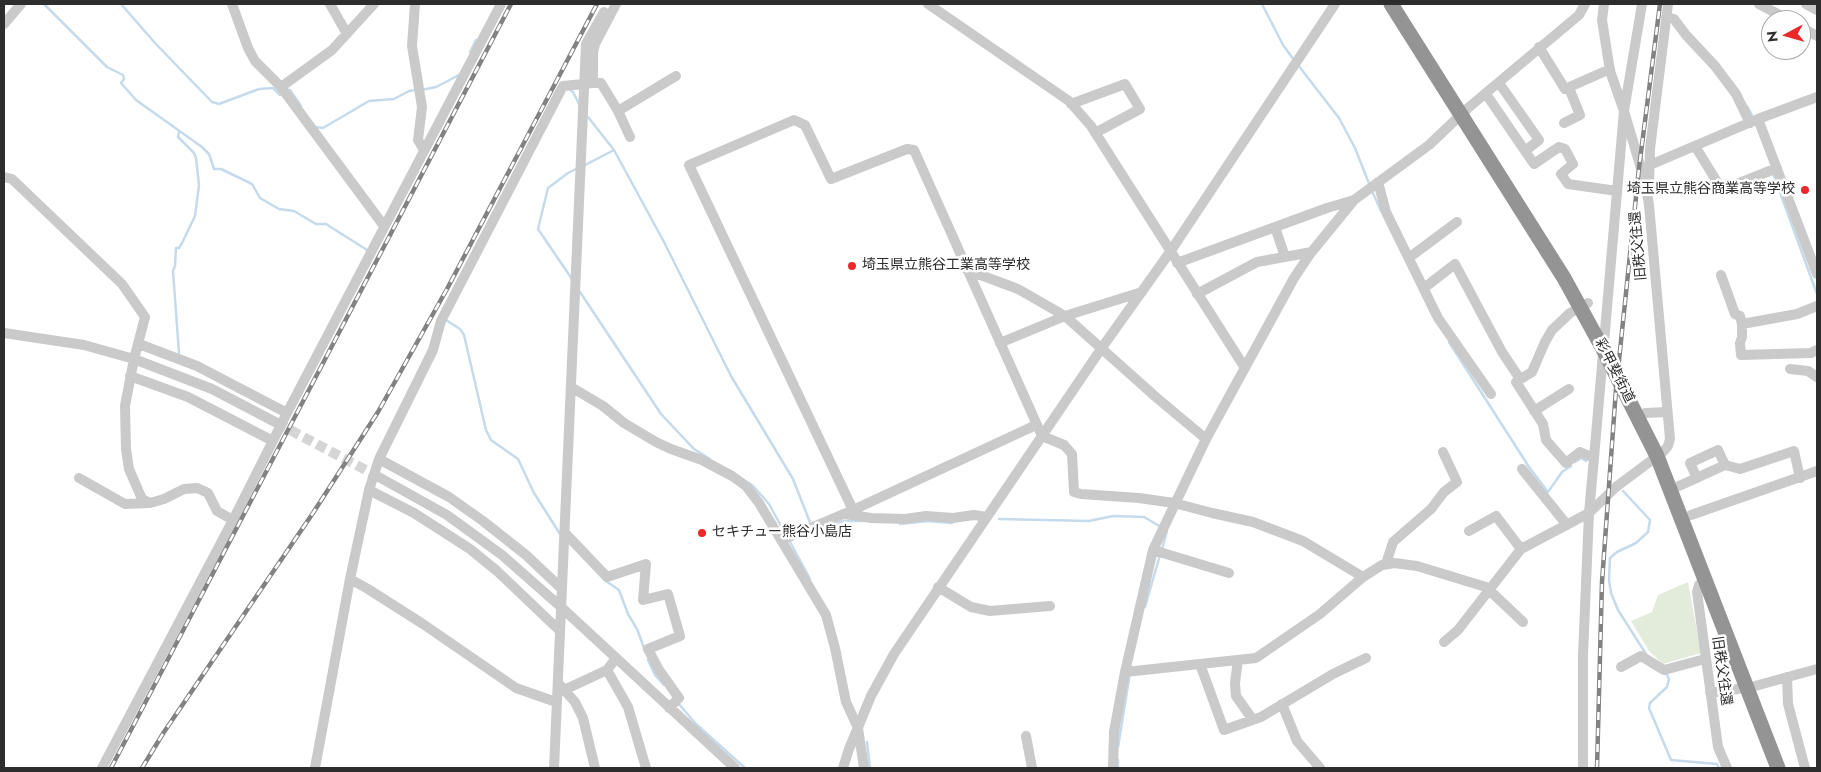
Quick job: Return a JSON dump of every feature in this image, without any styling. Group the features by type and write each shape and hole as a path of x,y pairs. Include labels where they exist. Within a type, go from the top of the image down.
{"highway":[{"name":"彩甲斐街道","path":"1391,4 1465,111"},
{"name":"彩甲斐街道","path":"1403,4 1465,111 1584,305 1604,331 1645,413 1705,578 1787,768"},
{"name":"彩甲斐街道","path":"1584,305 1603,349 1679,486 1691,515 1778,768"}],"street":[{"path":"4,24 21,4"},
{"path":"232,4 248,48 255,60 283,89 384,226"},
{"path":"330,4 348,34"},
{"path":"283,89 332,50 374,4"},
{"path":"416,4 412,46 422,107 418,140 424,150"},
{"path":"102,768 501,4"},
{"path":"589,83 586,44 609,4"},
{"path":"554,768 556,702 561,687 560,631 571,387 589,83 595,44 616,4"},
{"path":"928,4 1071,104 1095,133 1245,368"},
{"path":"843,768 880,676 938,587 1170,252 1335,4"},
{"path":"1101,768 1113,768 1114,732 1163,528 1206,439 1294,278 1312,252 1354,200 1429,145 1465,111 1579,15 1585,4"},
{"name":"旧秩父往還","path":"1604,4 1602,20 1610,69 1645,182 1649,205 1670,439 1668,446 1660,454"},
{"path":"1583,768 1584,655 1589,513 1624,111 1642,4"},
{"path":"1649,205 1651,141 1668,4"},
{"path":"1759,4 1770,10"},
{"path":"1806,4 1817,10"},
{"path":"1666,18 1674,20 1715,66 1754,121 1777,168 1817,274"},
{"path":"1539,47 1565,90 1610,69"},
{"path":"618,111 676,76"},
{"path":"1499,82 1540,140 1526,151"},
{"path":"315,768 350,579 369,490 379,458 433,350 441,321 562,86 601,83 630,136"},
{"path":"1071,104 1125,84 1140,109 1095,133"},
{"path":"1564,123 1580,115 1569,88"},
{"path":"1486,94 1534,164 1559,148 1566,149 1573,164 1561,174 1568,184 1617,191"},
{"path":"1650,165 1754,121 1817,97"},
{"path":"848,512 689,165 794,120 806,125 831,179 907,149 914,150 1036,425 1042,436 1064,445 1072,454 1074,492 1174,503 1254,522 1303,541 1363,577"},
{"path":"1695,146 1722,190 1777,168"},
{"path":"4,177 12,179 122,284 146,317 134,359 125,406 126,449 129,469 142,499 150,503"},
{"path":"1373,186 1410,257 1438,318 1491,394"},
{"path":"1177,263 1327,208 1354,200"},
{"path":"1410,257 1457,222"},
{"path":"1275,227 1285,256"},
{"path":"1196,294 1257,262 1312,252"},
{"path":"1424,288 1455,264 1502,352 1520,379"},
{"path":"967,270 1018,289 1065,316 1206,439"},
{"path":"1722,275 1735,314 1740,316 1742,324 1741,355 1811,353 1817,350"},
{"path":"1000,344 1065,316 1142,292"},
{"path":"1584,305 1570,313 1552,330 1532,372 1516,382 1543,424 1546,440 1566,463 1580,452 1594,458"},
{"path":"1742,324 1797,314 1817,306"},
{"path":"4,333 84,345 134,359 212,390 277,423"},
{"path":"139,344 197,366 287,413"},
{"path":"1790,369 1808,371 1817,377"},
{"path":"130,376 188,397 273,441"},
{"path":"571,387 603,406 624,424 656,442 671,450 702,460 732,476 746,486 760,503 786,539 826,615 846,702 858,728 864,768"},
{"path":"1534,411 1569,389"},
{"path":"1645,413 1667,412"},
{"path":"786,539 1036,425"},
{"path":"1697,478 1690,463 1718,450 1725,465"},
{"path":"1679,486 1725,465 1740,469 1794,451 1800,478"},
{"path":"1386,564 1393,542 1431,509 1444,492 1457,482 1443,452"},
{"path":"1444,642 1458,630 1521,549 1589,513 1616,487 1660,454"},
{"path":"379,458 441,493 484,521 526,555 562,589"},
{"path":"1522,469 1567,525"},
{"path":"1691,515 1817,471"},
{"path":"377,476 447,515 477,535 561,607 616,658 674,703 735,768"},
{"path":"79,478 125,504 150,503 164,499 184,489 197,488 208,493 217,511 233,520"},
{"path":"369,490 414,513 470,549 497,571 560,631"},
{"path":"848,512 871,518 905,519 926,516 953,518 974,515 987,517"},
{"path":"1469,531 1496,516 1521,549"},
{"path":"565,534 607,577 646,564 643,600 668,594 680,636 648,649 674,703"},
{"path":"1159,551 1230,573"},
{"path":"1129,671 1256,658 1320,614 1363,577 1386,564 1417,566 1486,587 1523,622"},
{"name":"旧秩父往還","path":"1705,578 1699,585 1697,592 1718,747 1727,768"},
{"path":"350,579 368,588 423,624 516,688 556,702"},
{"path":"938,587 971,607 990,611 1050,606"},
{"path":"1621,667 1641,656 1657,667 1669,670 1705,659"},
{"path":"561,687 607,670 616,658"},
{"path":"1200,664 1224,730 1253,720 1333,674 1366,658"},
{"path":"1238,660 1235,683 1236,696 1253,720"},
{"path":"1710,692 1724,692 1817,669"},
{"path":"607,670 628,707 646,768"},
{"path":"1787,677 1788,704 1805,768"},
{"path":"561,687 575,702 583,718 595,768"},
{"path":"1282,704 1297,741 1320,768"},
{"path":"1026,736 1032,768"}],"green space":[{"path":"1688,582 1701,653 1663,664 1649,651 1631,621 1652,612 1658,595"}],"waterway":[{"path":"44,4 107,67 123,75 124,79 121,83 136,100 202,147 209,154 214,169 221,169 252,184 260,198 279,209 294,211 316,224 326,224 367,250"},
{"path":"121,4 155,43 212,102 219,104 259,89 273,88 280,95 282,94"},
{"path":"1262,4 1283,45 1294,60"},
{"path":"470,52 476,40 479,41"},
{"path":"1298,65 1339,118 1355,148 1370,186"},
{"path":"421,90 436,87 459,75"},
{"path":"569,89 573,92 579,104"},
{"path":"287,91 290,90 301,106"},
{"path":"315,127 323,128 369,101 394,99 415,90"},
{"path":"1747,106 1754,119"},
{"path":"588,117 614,150 664,242 731,376 793,479 811,525"},
{"path":"179,131 178,137 194,153 196,158 199,185 195,216 182,243 179,248 176,248 173,271 179,353"},
{"path":"585,165 614,150"},
{"path":"572,279 538,229 548,188 576,169"},
{"path":"1773,173 1817,294"},
{"path":"1372,191 1381,211"},
{"path":"580,292 661,414 694,449 710,459"},
{"path":"446,320 460,329 464,335 486,430 491,440 518,459 534,493 560,534"},
{"path":"1449,342 1529,467 1548,492 1562,472 1571,466"},
{"path":"1575,462 1581,458 1586,461"},
{"path":"749,483 769,504 786,535"},
{"path":"1623,491 1650,520 1648,532 1636,543 1617,552 1610,558 1609,580 1611,593 1618,610 1646,654"},
{"path":"999,519 1089,521 1113,516 1144,517 1161,527"},
{"path":"824,527 844,521 862,521"},
{"path":"900,524 928,521 952,523"},
{"path":"1162,549 1167,531"},
{"path":"789,540 810,579"},
{"path":"1145,607 1160,555"},
{"path":"606,581 619,590 644,648"},
{"path":"648,660 655,675 664,685"},
{"path":"1118,747 1130,673"},
{"path":"1666,673 1669,679 1667,687 1650,703 1649,708 1671,760 1717,764 1719,768"},
{"path":"678,703 696,724 745,768"},
{"path":"867,742 870,768"},
{"path":"1118,760 1118,768"}],"tunnel":[{"path":"277,423 377,476"}],"railway":[{"path":"111,768 511,4"},
{"path":"142,768 164,732 313,513 378,412 447,289 597,4"},
{"path":"1597,768 1602,582 1616,389 1639,168 1660,4"}],"place":[{"name":"埼玉県立熊谷商業高等学校","path":"1805,190"},
{"name":"埼玉県立熊谷工業高等学校","path":"852,266"},
{"name":"セキチュー熊谷小島店","path":"702,533"}]}
